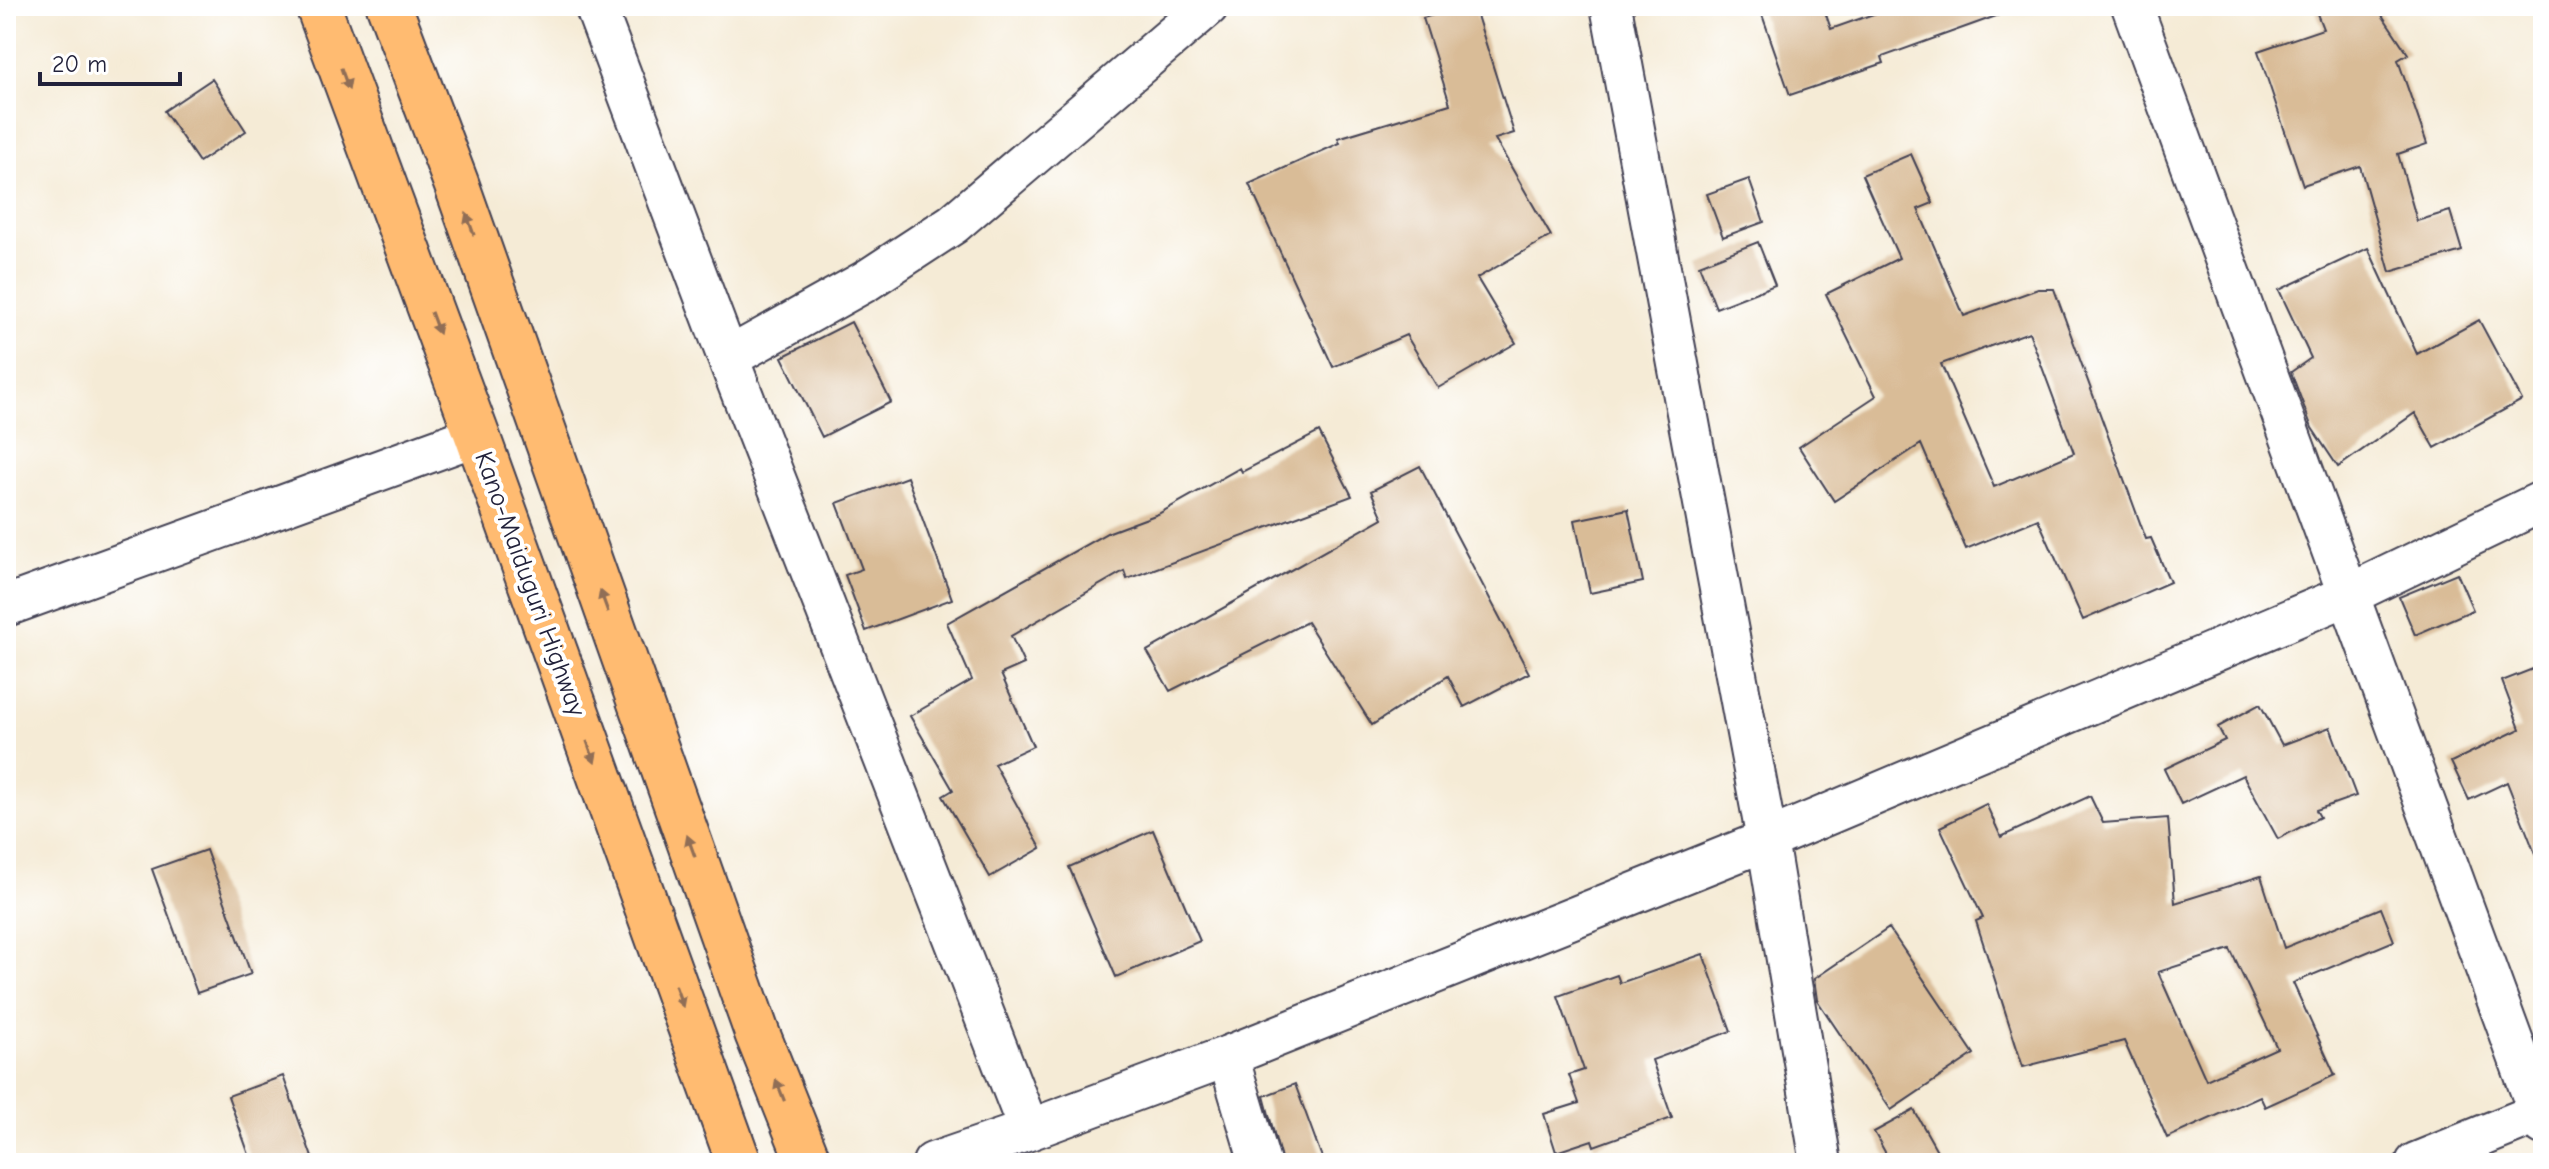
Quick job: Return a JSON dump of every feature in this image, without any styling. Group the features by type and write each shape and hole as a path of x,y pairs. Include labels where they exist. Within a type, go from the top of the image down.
{"highway":[{"name":"Kano-Maiduguri Highway","path":"318,6 477,435 739,1163"},
{"path":"389,6 456,183 757,1033 809,1163"},
{"path":"390,204 456,183"}],"street":[{"path":"595,6 728,358 1029,1130"},
{"path":"728,358 866,281 953,224 1208,6"},
{"path":"1611,6 1767,840 1821,1163"},
{"path":"2132,6 2348,595 2530,1051 2541,1118 2416,1163"},
{"path":"6,606 477,435"},
{"path":"933,1163 1228,1056 1767,840 2348,595 2543,501"},
{"path":"1228,1056 1260,1163"}],"building":[{"path":"1463,6 1474,6 1514,133 1495,139 1551,236 1477,278 1516,343 1438,388 1406,335 1333,367 1249,184 1340,143 1338,138 1450,104 1423,18"},
{"path":"1759,6 1823,6 1831,29 1896,6 2009,6 2010,11 1882,57 1884,63 1790,95"},
{"path":"2314,6 2376,6 2408,54 2398,60 2427,144 2398,154 2417,221 2450,211 2462,251 2390,272 2360,166 2303,185 2258,51 2323,29"},
{"path":"212,79 246,131 199,162 164,111"},
{"path":"1911,154 1933,203 1918,209 1964,316 2038,289 2054,289 2146,539 2151,538 2170,582 2083,620 2038,519 1966,549 1921,444 1834,501 1799,447 1876,396 1826,294 1899,258 1862,175","holes":["2029,332 2074,453 1994,487 1941,364"]},
{"path":"1749,179 1764,222 1723,237 1707,194"},
{"path":"1758,242 1775,285 1716,308 1699,265"},
{"path":"2368,248 2417,354 2479,320 2522,400 2435,448 2415,413 2338,467 2312,428 2291,372 2311,358 2279,290"},
{"path":"851,322 891,402 822,437 782,357"},
{"path":"1319,432 1352,496 1127,579 1124,571 1011,636 1024,664 1001,674 1033,746 994,764 1041,848 990,877 943,796 953,790 910,716 972,680 947,623 1107,533 1158,514 1240,468 1242,472"},
{"path":"1420,466 1529,673 1464,707 1448,676 1372,725 1307,622 1170,691 1147,651 1383,518 1371,491"},
{"path":"907,477 952,599 866,631 845,575 862,569 837,503"},
{"path":"1628,509 1643,582 1590,593 1575,520"},
{"path":"2457,573 2473,610 2415,635 2399,597"},
{"path":"2543,665 2543,866 2540,866 2507,782 2469,800 2451,762 2520,729 2502,681"},
{"path":"2260,704 2282,745 2330,727 2356,796 2316,810 2320,817 2278,839 2243,775 2181,804 2164,769 2225,740 2218,727"},
{"path":"2090,796 2103,823 2168,818 2175,903 2261,876 2284,948 2381,908 2394,941 2293,983 2335,1075 2265,1107 2260,1096 2167,1138 2124,1041 2023,1067 1976,921 1983,918 1940,827 1986,804 2001,837","holes":["2230,949 2277,1048 2206,1080 2158,972"]},
{"path":"1153,830 1200,941 1116,977 1069,867"},
{"path":"206,850 251,974 197,993 152,869"},
{"path":"1889,928 1974,1054 1891,1110 1817,1000 1814,979"},
{"path":"1703,954 1731,1031 1652,1060 1672,1118 1594,1146 1592,1140 1556,1152 1544,1114 1579,1103 1569,1075 1584,1070 1558,996 1617,975 1620,983"},
{"path":"283,1076 314,1163 252,1163 228,1096"},
{"path":"1295,1084 1324,1163 1282,1163 1264,1096"},
{"path":"1914,1110 1944,1163 1891,1163 1874,1132"}]}
